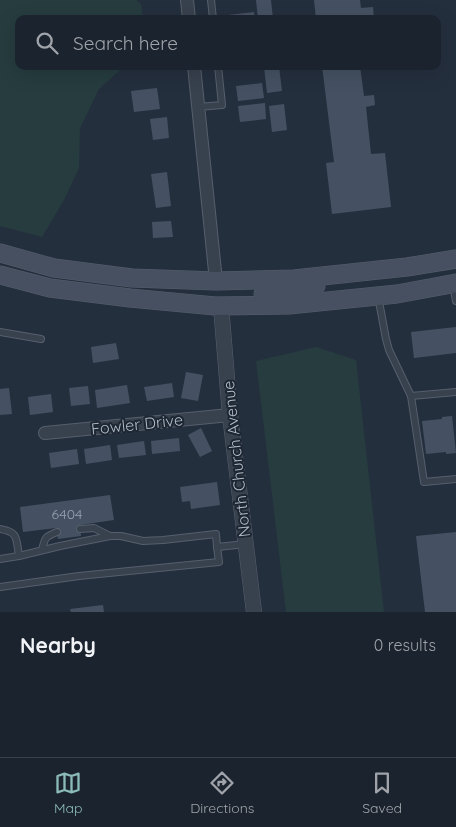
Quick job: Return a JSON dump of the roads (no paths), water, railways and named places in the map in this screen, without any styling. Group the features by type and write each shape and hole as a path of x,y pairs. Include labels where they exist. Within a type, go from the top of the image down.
{"main road":[{"path":"0,253 54,268 132,278 216,281 294,279 407,267 456,259"},
{"path":"221,306 236,295 287,293 304,290 316,286 331,275"},
{"path":"0,276 50,288 221,306 289,305 397,294 454,283"},
{"path":"102,294 156,290 190,292 203,289 216,281"}],"street":[{"path":"187,0 189,15"},
{"path":"194,70 216,281"},
{"name":"North Church Avenue","path":"221,306 230,415 254,612"},
{"name":"Fowler Drive","path":"45,433 230,415"}],"lane":[{"path":"211,0 213,15"},
{"path":"198,107 222,105 218,70"},
{"path":"454,283 456,302"},
{"path":"378,296 389,350 411,396 424,482 456,479"},
{"path":"0,332 41,340"},
{"path":"411,396 456,392"},
{"path":"80,529 94,528 110,536"},
{"path":"0,529 11,531 16,536 20,556"},
{"path":"42,550 46,537 57,532"},
{"path":"0,558 20,556 110,536 121,536 143,541 216,534 219,562 79,576 0,588"},
{"path":"217,547 246,544"}]}
